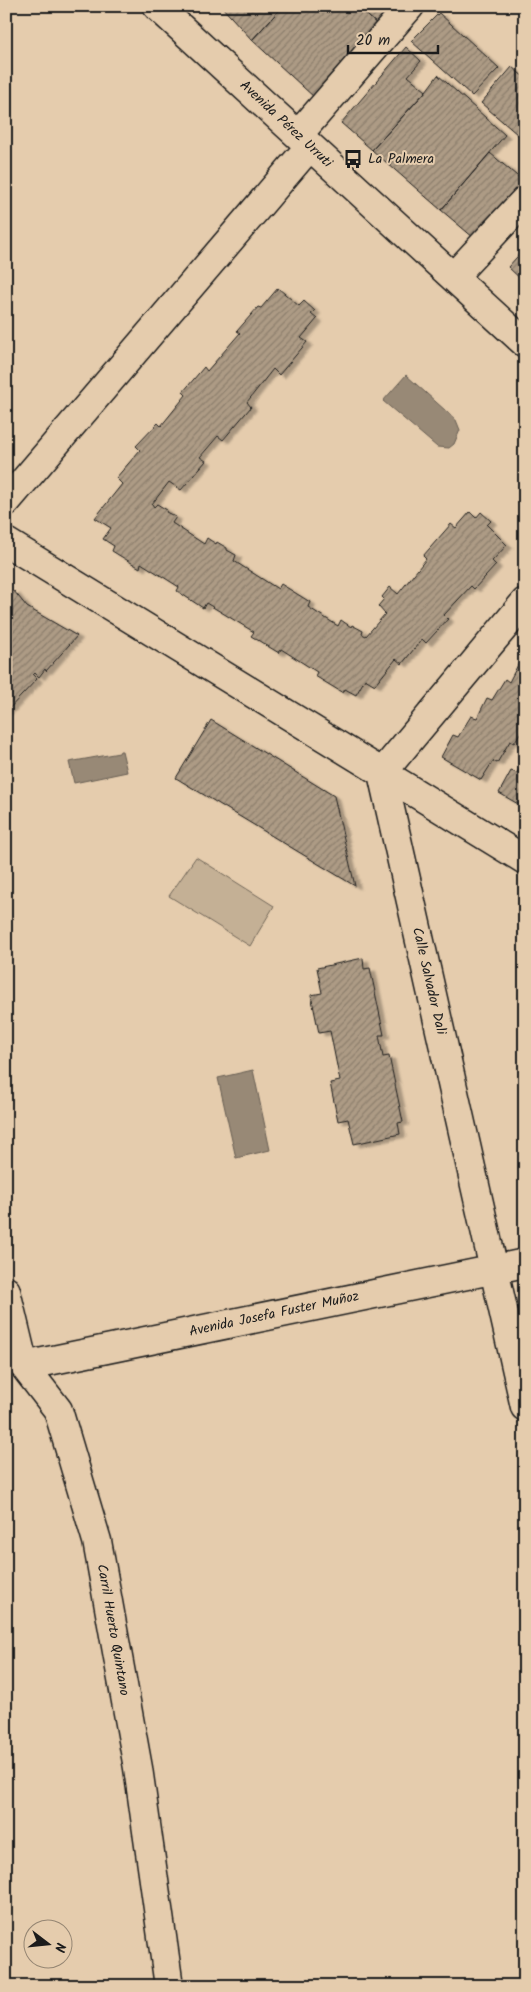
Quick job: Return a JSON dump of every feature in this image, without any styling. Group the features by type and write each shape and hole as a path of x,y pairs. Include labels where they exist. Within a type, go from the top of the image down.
{"street":[{"name":"Avenida Pérez Urruti","path":"157,6 525,343"},
{"path":"6,502 304,141 410,6"},
{"path":"453,277 525,200"},
{"path":"6,542 525,860"},
{"path":"382,773 525,602"},
{"name":"Calle Salvador Dali","path":"382,773 525,1407"},
{"name":"Avenida Josefa Fuster Muñoz","path":"24,1366 525,1263"},
{"name":"Carril Huerto Quintano","path":"6,1291 24,1366 58,1410 97,1541 138,1768 169,1986"}],"shaded area":[{"path":"406,375 456,420 460,430 454,444 449,448 437,447 383,401"},
{"path":"122,751 127,772 74,783 69,762 119,753"},
{"path":"196,857 274,906 250,946 169,896"},
{"path":"253,1070 270,1150 236,1158 218,1078"}],"building":[{"path":"221,6 283,6 252,40"},
{"path":"283,6 357,6 379,26 315,98 252,40"},
{"path":"357,6 396,6 379,26"},
{"path":"439,13 499,68 472,96 411,41"},
{"path":"406,47 421,61 408,76 426,91 372,150 341,123"},
{"path":"512,67 525,78 525,141 481,103"},
{"path":"438,75 505,135 441,210 372,150 426,91"},
{"path":"490,153 523,181 474,238 441,210"},
{"path":"525,248 525,283 508,267"},
{"path":"278,288 299,306 304,301 315,311 311,314 317,319 301,338 307,342 279,375 273,369 247,402 251,407 223,440 218,436 200,457 206,461 181,490 169,482 152,504 154,507 157,504 167,510 166,512 176,517 172,523 204,544 207,538 227,548 227,550 236,555 234,561 278,589 281,584 310,602 308,607 338,626 341,620 351,627 352,625 363,631 362,634 366,636 385,614 378,606 384,599 382,597 390,587 398,594 426,559 423,556 451,524 456,528 470,512 476,518 481,512 491,521 487,525 507,545 492,561 496,565 474,589 471,586 444,615 448,619 426,643 422,639 402,664 396,659 375,685 365,679 356,695 345,689 343,693 315,676 317,672 281,649 279,653 251,636 254,632 206,603 203,608 177,591 179,587 141,563 140,568 112,551 114,546 103,539 111,528 95,518 122,484 116,478 140,450 136,446 158,423 161,426 186,395 183,392 204,367 207,371 240,333 237,331"},
{"path":"14,591 27,607 77,636 46,671 45,669 39,677 35,673 33,675 37,679 6,712 6,599"},
{"path":"521,659 525,661 525,725 514,743 510,741 497,763 493,761 481,780 441,757 453,735 458,737 471,716 477,718 487,698 492,700 505,679 509,682"},
{"path":"211,720 334,796 355,886 176,778"},
{"path":"525,758 525,808 499,793 511,771 517,773"},
{"path":"363,958 364,969 370,968 384,1035 379,1035 383,1057 389,1056 403,1122 398,1123 400,1134 354,1144 348,1119 338,1121 330,1083 340,1081 330,1031 319,1033 311,995 322,993 317,968"}],"place":[{"name":"La Palmera","path":"353,159"}]}
